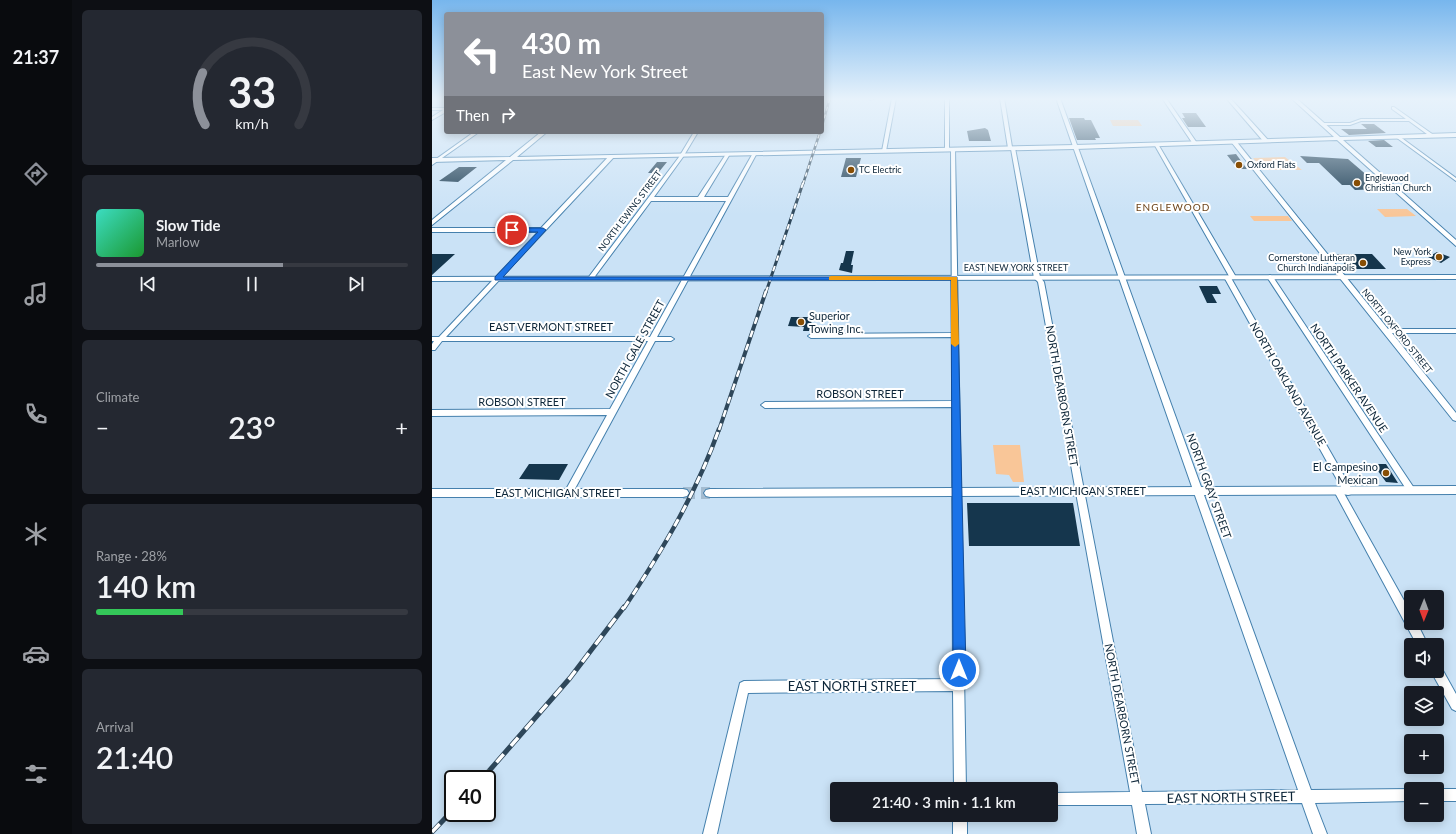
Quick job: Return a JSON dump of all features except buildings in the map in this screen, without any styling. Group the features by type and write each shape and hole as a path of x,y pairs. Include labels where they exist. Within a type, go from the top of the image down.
{"main road":[{"path":"432,223 538,137"},
{"path":"1336,137 1456,244"},
{"path":"435,160 1075,147 1399,137"},
{"name":"EAST NEW YORK STREET","path":"432,279 1456,277"},
{"name":"EAST MICHIGAN STREET","path":"710,493 1456,490"},
{"name":"EAST MICHIGAN STREET","path":"432,493 684,493"}],"street":[{"path":"432,164 435,160 470,137"},
{"name":"NORTH EWING STREET","path":"591,278 683,155 693,137"},
{"path":"884,151 887,137"},
{"path":"949,137 955,335 960,782"},
{"name":"NORTH DEARBORN STREET","path":"1010,137 1037,278 1041,282 1046,305 1079,492 1144,834"},
{"name":"NORTH GRAY STREET","path":"1072,137 1320,834"},
{"path":"1191,137 1195,143"},
{"path":"1262,137 1266,141"},
{"path":"1399,137 1456,180"},
{"name":"NORTH OXFORD STREET","path":"1234,142 1456,418"},
{"name":"NORTH OAKLAND AVENUE","path":"1156,144 1230,277 1419,638"},
{"name":"NORTH GALE STREET","path":"568,493 755,153"},
{"path":"700,199 728,154"},
{"path":"432,348 612,156"},
{"path":"650,199 730,199"},
{"path":"432,230 543,230"},
{"name":"NORTH PARKER AVENUE","path":"1270,277 1411,490"},
{"path":"1386,331 1456,331"},
{"path":"811,336 955,335"},
{"name":"EAST VERMONT STREET","path":"432,339 671,339"},
{"name":"ROBSON STREET","path":"765,405 956,404"},
{"path":"1445,404 1456,404"},
{"name":"ROBSON STREET","path":"432,413 612,412"},
{"path":"1441,678 1456,705"},
{"name":"EAST NORTH STREET","path":"710,834 744,687 959,685"},
{"name":"EAST NORTH STREET","path":"1058,799 1404,795"},
{"path":"1444,795 1456,795"},
{"path":"960,822 960,834"}],"shaded area":[{"path":"1285,157 1302,170 1263,170 1253,158"},
{"path":"1377,209 1407,209 1416,216 1385,217"},
{"path":"1250,216 1288,216 1292,221 1254,221"},
{"path":"993,445 1020,445 1024,482 1013,482 1009,475 996,474"}],"tunnel":[{"path":"683,493 710,493"}],"railway":[{"path":"803,184 818,137"},
{"path":"766,292 803,183"},
{"path":"719,430 766,291"},
{"path":"624,608 652,565 677,522 700,476 719,429"},
{"path":"490,770 570,678 624,607"},
{"path":"432,832 444,819"}],"slow traffic":[{"path":"831,278 954,278 955,344"}],"place":[{"name":"Oxford Flats","path":"1239,165"},
{"name":"TC Electric","path":"851,170"},
{"name":"Englewood Christian Church","path":"1357,183"},
{"name":"New York Express","path":"1439,257"},
{"name":"Cornerstone Lutheran Church Indianapolis","path":"1363,263"},
{"name":"Superior Towing Inc.","path":"801,322"},
{"name":"El Campesino Mexican","path":"1386,473"}],"district":[{"name":"ENGLEWOOD","path":"1173,207"}],"route":[{"path":"512,230 543,230 497,279 954,278 959,670"}]}
